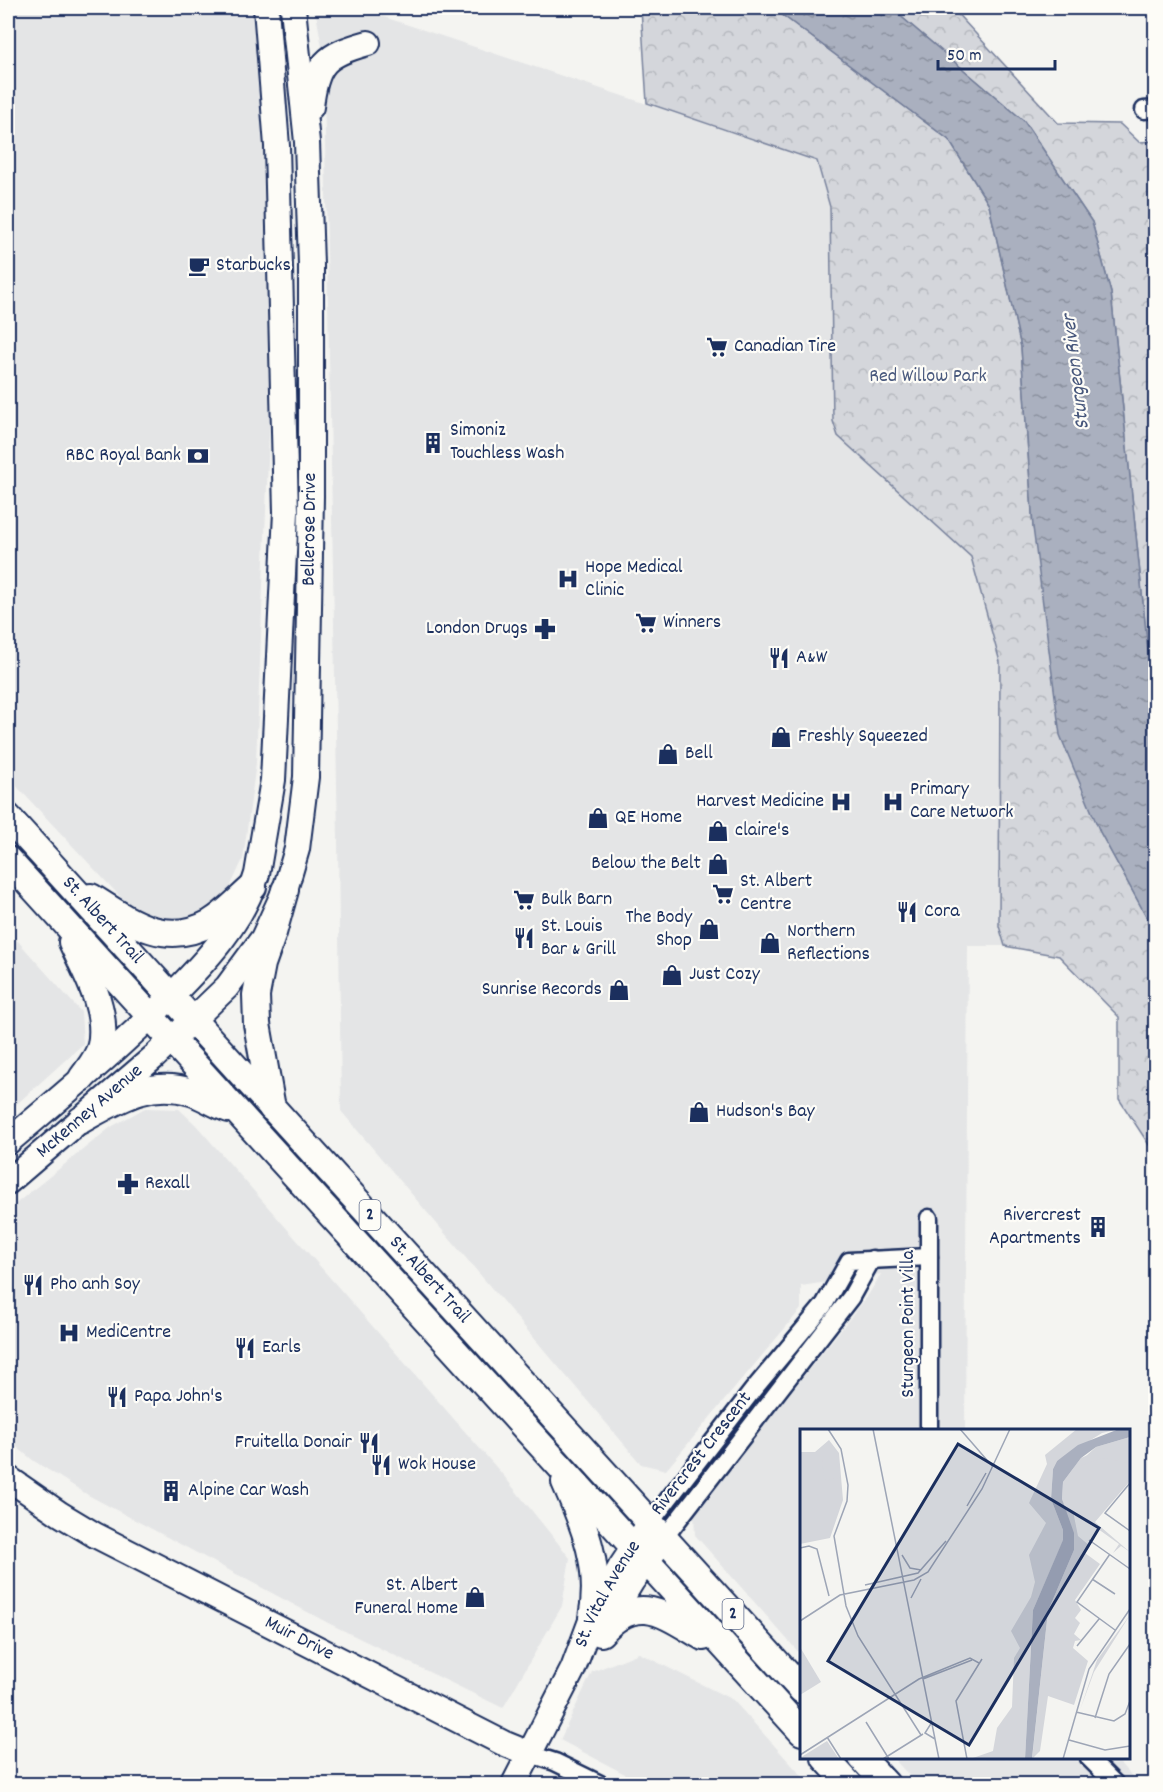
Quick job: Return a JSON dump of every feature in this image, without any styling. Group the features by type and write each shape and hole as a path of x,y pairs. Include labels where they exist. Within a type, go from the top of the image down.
{"main road":[{"name":"Bellerose Drive","path":"170,997 226,935 253,887 273,780 286,512 277,146 266,8"},
{"name":"Bellerose Drive","path":"192,1020 227,987 263,938 285,890 297,849 306,767 311,496 311,265 307,142 287,10"},
{"path":"307,142 314,84 323,64 348,48 368,43"},
{"name":"St. Albert Trail","path":"8,817 800,1689"},
{"name":"St. Albert Trail","path":"8,860 800,1731"},
{"path":"67,882 136,925 161,933 200,928 212,922 253,887"},
{"path":"272,1108 258,1030 256,995 262,964 285,890"},
{"path":"63,922 96,998 103,1023 98,1055 82,1078"},
{"name":"McKenney Avenue","path":"8,1142 151,1017 170,997"},
{"name":"McKenney Avenue","path":"8,1182 172,1041 192,1020"},
{"path":"81,1120 139,1091 169,1087 192,1092 238,1113"},
{"path":"557,1463 582,1521 593,1555 596,1625 624,1614 642,1610 653,1611 672,1617 726,1650"},
{"name":"Muir Drive","path":"8,1478 95,1535 503,1743 530,1754"},
{"name":"St. Vital Avenue","path":"514,1785 596,1625 657,1531"},
{"path":"826,1759 849,1785"},
{"path":"863,1759 886,1785"}],"street":[{"name":"Sturgeon Point Villa","path":"929,1218 929,1429"},
{"name":"Rivercrest Crescent","path":"657,1531 753,1390 824,1305 849,1261 929,1257"},
{"name":"Rivercrest Crescent","path":"657,1531 774,1396 851,1297 872,1259"},
{"name":"Rivercrest Crescent","path":"753,1390 774,1396"},
{"name":"Muir Drive","path":"530,1754 555,1762 600,1785"},
{"path":"1090,1759 1115,1785"}],"shaded area":[{"path":"8,8 238,8 250,11 263,27 273,334 256,763 243,859 221,907 198,922 167,924 128,905 8,777"},
{"name":"St. Albert Centre","path":"315,8 357,8 816,160 830,207 833,421 838,436 971,557 1000,662 999,926 1005,946 968,946 965,1429 800,1429 800,1654 695,1535 694,1513 867,1297 881,1274 801,1286 801,1309 666,1470 641,1464 341,1111 324,87 327,75"},
{"path":"8,930 81,1012 83,1044 8,1112"},
{"path":"145,1108 179,1109 196,1125 503,1475 570,1558 562,1606 503,1708 330,1624 88,1495 34,1461 8,1440 8,1210 111,1127"},
{"path":"639,1653 733,1700 809,1784 644,1784 560,1740 592,1672"},
{"path":"894,1759 1116,1759 1139,1784 917,1784"}],"green space":[{"name":"Red Willow Park","path":"641,8 773,8 949,140 989,205 1021,347 1033,527 1100,832 1155,932 1155,1154 1119,1099 1119,1017 1059,956 1005,946 999,926 1000,662 971,557 838,436 833,421 830,207 817,161 647,103"},
{"path":"891,8 952,8 1058,123 1120,124 1139,142 1155,141 1155,699 1152,690 1111,293 1092,222 1024,121"}],"water":[{"name":"Sturgeon River","path":"773,8 891,8 1024,121 1092,222 1111,293 1152,690 1155,699 1155,932 1100,832 1060,735 1033,527 1021,347 989,205 949,140"}],"place":[{"name":"Starbucks","path":"199,266"},
{"name":"Canadian Tire","path":"717,347"},
{"name":"Simoniz Touchless Wash","path":"433,443"},
{"name":"RBC Royal Bank","path":"198,456"},
{"name":"Hope Medical Clinic","path":"568,579"},
{"name":"Winners","path":"646,623"},
{"name":"London Drugs","path":"545,629"},
{"name":"A&W","path":"779,658"},
{"name":"Freshly Squeezed","path":"781,737"},
{"name":"Bell","path":"668,754"},
{"name":"Harvest Medicine","path":"841,802"},
{"name":"Primary Care Network","path":"893,802"},
{"name":"QE Home","path":"598,818"},
{"name":"claire's","path":"718,831"},
{"name":"Below the Belt","path":"718,864"},
{"name":"St. Albert Centre","path":"723,894"},
{"name":"Bulk Barn","path":"524,900"},
{"name":"Cora","path":"907,912"},
{"name":"The Body Shop","path":"709,929"},
{"name":"St. Louis Bar & Grill","path":"524,938"},
{"name":"Northern Reflections","path":"770,943"},
{"name":"Just Cozy","path":"672,975"},
{"name":"Sunrise Records","path":"619,990"},
{"name":"Hudson's Bay","path":"699,1112"},
{"name":"Rexall","path":"128,1184"},
{"name":"Rivercrest Apartments","path":"1098,1227"},
{"name":"Pho anh Soy","path":"33,1285"},
{"name":"MediCentre","path":"69,1333"},
{"name":"Earls","path":"245,1348"},
{"name":"Papa John's","path":"117,1397"},
{"name":"Fruitella Donair","path":"369,1443"},
{"name":"Wok House","path":"381,1465"},
{"name":"Alpine Car Wash","path":"171,1491"},
{"name":"St. Albert Funeral Home","path":"475,1597"}]}
